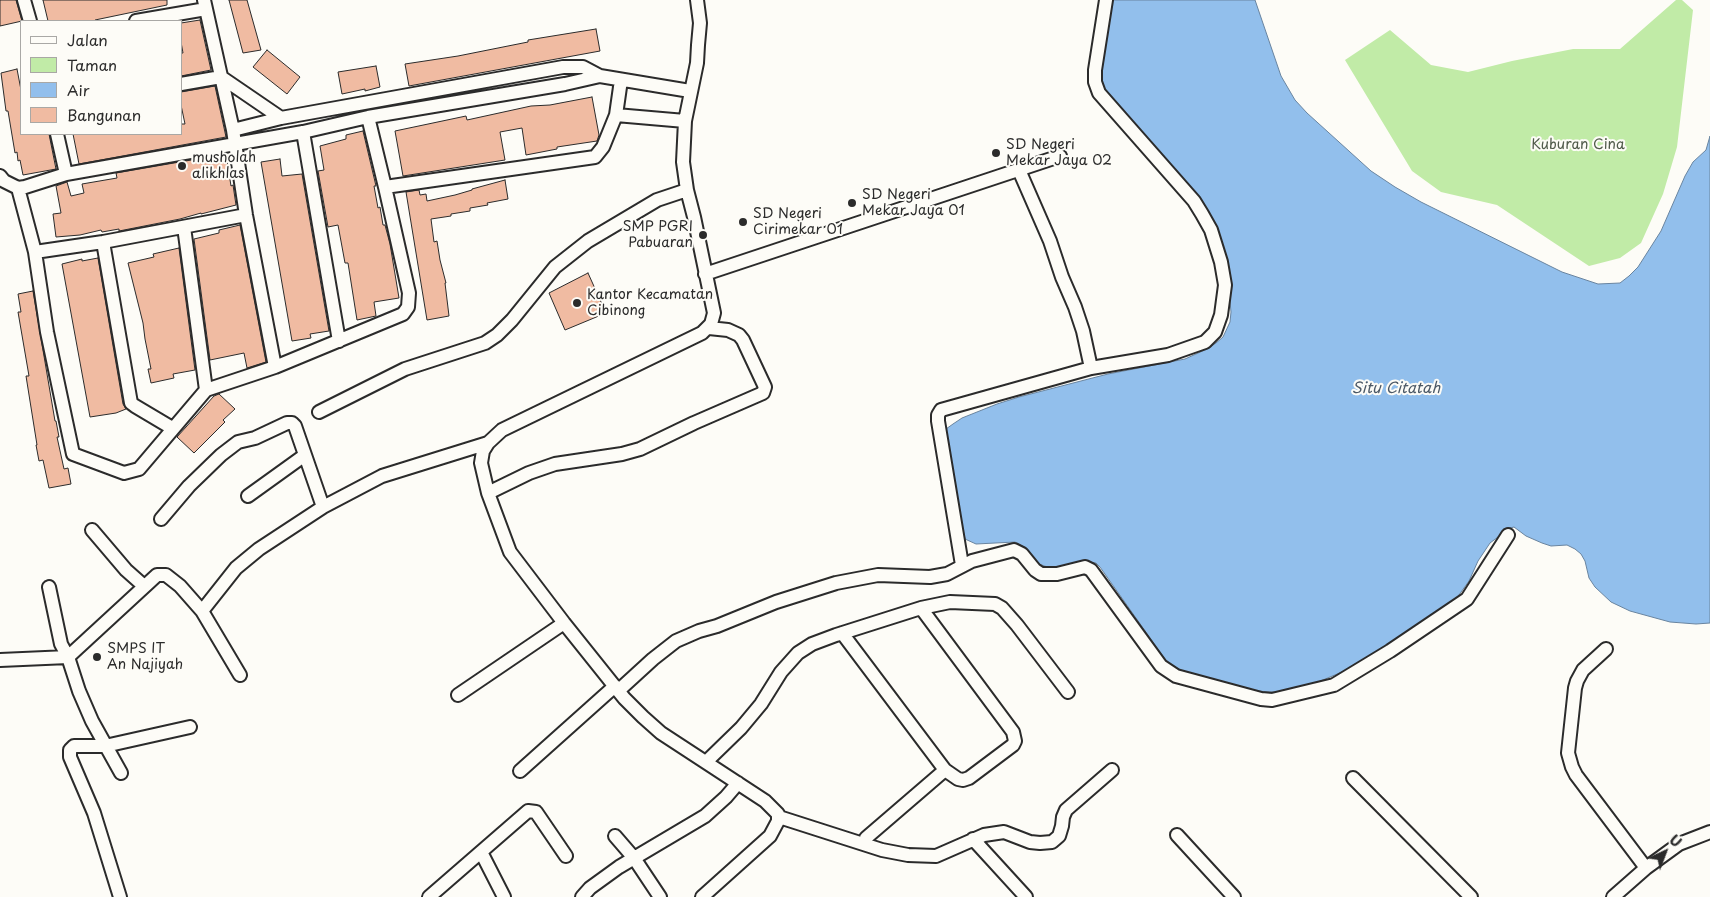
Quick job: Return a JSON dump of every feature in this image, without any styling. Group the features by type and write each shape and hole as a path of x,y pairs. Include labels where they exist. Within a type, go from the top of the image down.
{"street":[{"path":"24,0 30,20"},
{"path":"962,565 938,421 941,410 1091,368 1168,355 1205,342 1214,332 1219,322 1225,285 1212,230 1194,201 1099,93 1095,82 1095,70 1106,0"},
{"path":"700,1 697,64 685,121 684,162 686,190 694,218 714,320 709,328 702,333 502,430 488,443 483,451 481,463 488,493 510,552 564,623 642,717 661,733 765,801 776,811 779,817 882,850 908,855 936,856 984,835 1004,832 1030,842 1052,842 1059,836 1066,810 1112,770"},
{"path":"140,20 205,4 233,130 240,143 246,215 275,367"},
{"path":"233,130 281,118 564,67 583,67 600,76 690,91"},
{"path":"182,84 221,76 281,118"},
{"path":"0,176 18,188 25,187 66,174 303,132 368,117 566,84 600,76"},
{"path":"385,186 595,157 603,148 616,115 621,80"},
{"path":"240,143 263,106"},
{"path":"616,115 685,121"},
{"path":"18,188 35,252 47,332 73,454 124,472 131,472 139,469 206,390 275,367 339,341 403,314 408,307 409,293 368,117"},
{"path":"303,132 339,341"},
{"path":"57,135 66,174"},
{"path":"705,274 1060,156"},
{"path":"1019,170 1050,241 1075,307 1083,331 1091,368"},
{"path":"318,412 405,369 485,343 497,335 512,320 555,267 588,241 656,200 686,190"},
{"path":"35,252 103,242 246,215"},
{"path":"184,227 206,390"},
{"path":"103,242 131,403 172,428"},
{"path":"488,493 529,473 556,464 622,454 640,449 763,393 765,387 743,340 728,330 709,328"},
{"path":"161,520 210,464 238,442 255,438 287,423 292,423 295,426 323,507"},
{"path":"202,611 236,568 259,549 323,507 382,476 488,443"},
{"path":"248,496 305,455"},
{"path":"92,530 126,570 144,586"},
{"path":"520,771 616,688 676,641 699,630 717,626 776,602 836,583 878,576 939,576 972,561 1014,550 1022,554 1035,570 1041,574 1057,574 1085,567 1095,574 1161,666 1168,671 1176,676 1261,699 1272,700 1334,685 1390,651 1466,599 1508,535"},
{"path":"0,660 68,657 157,575 166,575 180,586 202,611 240,675"},
{"path":"49,587 62,644 79,692 92,721 121,773"},
{"path":"706,762 741,728 756,710 791,659 798,653 812,644 842,633 921,608 950,602 999,606 1014,620 1068,692"},
{"path":"842,633 945,770 958,779 963,780 1013,745 1015,738 1013,732 921,608"},
{"path":"458,695 564,623"},
{"path":"1606,649 1583,670 1577,681 1568,752 1576,775 1646,868"},
{"path":"120,897 95,815 70,757 70,750 74,746 105,746 190,727"},
{"path":"866,838 945,770"},
{"path":"1353,778 1471,897"},
{"path":"582,897 597,882 705,816 738,783"},
{"path":"428,897 530,810 539,815 566,856"},
{"path":"702,897 770,836 779,817"},
{"path":"1614,897 1646,868 1679,844 1710,832"},
{"path":"615,836 634,858 660,897"},
{"path":"1177,836 1234,897"},
{"path":"973,839 1026,897"},
{"path":"480,852 504,897"}],"green space":[{"name":"Kuburan Cina","path":"1676,0 1682,0 1693,10 1677,147 1663,194 1641,243 1620,258 1589,266 1497,205 1441,192 1412,171 1345,60 1390,30 1431,65 1468,72 1573,49 1620,49"}],"water":[{"name":"Situ Citatah","path":"1111,0 1255,0 1281,76 1295,100 1371,171 1421,202 1562,272 1598,284 1620,283 1638,267 1661,231 1693,162 1706,150 1710,136 1710,623 1670,622 1630,611 1611,602 1595,587 1589,578 1585,561 1575,549 1567,545 1551,546 1542,543 1526,536 1514,527 1490,543 1478,561 1469,581 1456,599 1368,659 1318,682 1277,692 1253,691 1186,673 1167,662 1096,563 1082,561 1053,569 1039,564 1026,548 1015,542 976,544 965,539 943,436 946,429 962,418 1019,397 1108,374 1185,359 1216,343 1223,337 1230,322 1231,312 1227,271 1219,243 1104,93 1100,76"}],"building":[{"path":"0,0 16,0 22,20 0,26"},
{"path":"43,0 167,0 167,5 95,20 48,20"},
{"path":"229,0 247,0 261,50 243,53"},
{"path":"200,20 211,70 182,76 182,23"},
{"path":"596,29 600,51 409,86 405,64 458,56 528,42 528,40"},
{"path":"267,50 300,77 287,94 253,67"},
{"path":"376,66 380,87 342,94 338,72"},
{"path":"17,69 20,85 20,135 49,135 56,169 23,175 20,160 18,161 17,152 15,153 8,111 6,111 1,73"},
{"path":"215,86 226,137 79,164 73,135 182,135 182,124 185,124 182,110 182,92"},
{"path":"592,97 599,135 597,141 557,147 557,149 526,155 522,128 500,132 505,160 403,176 395,131 466,116 467,120 531,106 550,105"},
{"path":"363,131 376,186 374,186 378,208 380,207 383,225 385,225 390,244 399,298 374,302 376,316 357,320 348,263 345,263 338,225 328,227 318,171 324,170 320,146 346,139 346,135"},
{"path":"226,154 236,205 180,219 119,231 119,229 102,232 101,230 80,235 56,237 53,214 61,213 56,186 67,182 71,196 84,193 82,184 117,178 116,173"},
{"path":"280,159 282,176 302,174 329,331 310,334 311,338 292,341 261,162"},
{"path":"505,180 508,199 470,208 470,211 451,214 451,216 431,219 434,242 437,241 446,283 449,316 427,320 406,192 419,190 420,195 426,194 427,201"},
{"path":"240,225 266,362 247,368 244,353 210,360 194,239 219,233 219,230"},
{"path":"179,248 195,370 173,374 174,378 151,383 148,369 151,369 143,323 128,263 154,257 153,254"},
{"path":"98,258 123,404 126,409 116,413 90,417 62,264 82,259 82,261"},
{"name":"Kantor Kecamatan Cibinong","path":"588,273 606,313 565,330 549,293"},
{"path":"33,291 59,437 57,437 64,469 68,468 71,484 49,488 43,460 39,461 36,445 26,376 29,376 18,312 21,312 18,294"},
{"path":"219,394 235,409 223,420 225,422 194,453 177,437 214,396"}],"place":[{"name":"SD Negeri Mekar Jaya 02","path":"996,153"},
{"name":"musholah alikhlas","path":"182,166"},
{"name":"SD Negeri Mekar Jaya 01","path":"852,203"},
{"name":"SD Negeri Cirimekar 01","path":"743,222"},
{"name":"SMP PGRI Pabuaran","path":"703,235"},
{"name":"Kantor Kecamatan Cibinong","path":"577,303"},
{"name":"SMPS IT An Najiyah","path":"97,657"}]}
